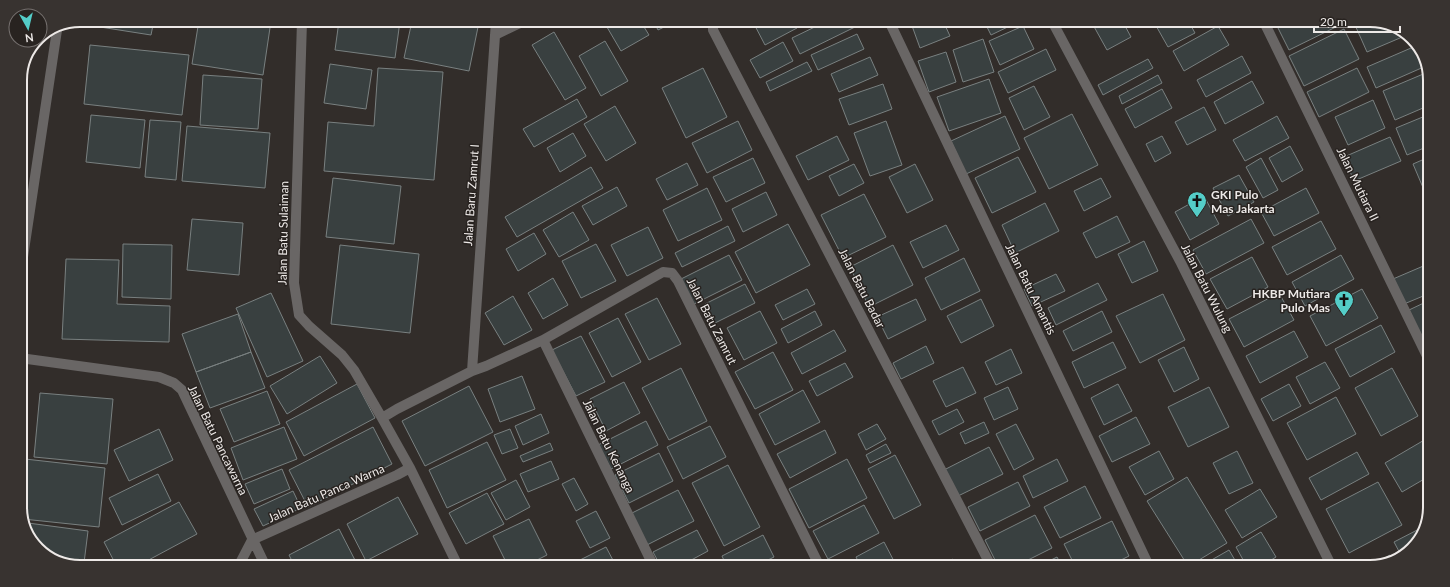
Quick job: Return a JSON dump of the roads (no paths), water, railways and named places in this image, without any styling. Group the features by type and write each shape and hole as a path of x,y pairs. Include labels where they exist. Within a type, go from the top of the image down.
{"street":[{"name":"Jalan Batu Sulaiman","path":"302,27 294,283 299,315 309,326 342,355 354,370 410,468 455,560"},
{"name":"Jalan Baru Zamrut I","path":"472,371 496,27"},
{"path":"495,35 512,27"},
{"name":"Jalan Batu Badar","path":"713,27 717,38 988,560"},
{"name":"Jalan Batu Amantis","path":"892,27 1147,560"},
{"name":"Jalan Batu Wulung","path":"1055,27 1181,263 1329,560"},
{"name":"Jalan Mutiara II","path":"1266,27 1423,348"},
{"path":"27,230 57,33"},
{"name":"Jalan Batu Zamrut","path":"382,418 472,371 543,340 663,272 672,273 678,281 817,560"},
{"name":"Jalan Batu Kenanga","path":"543,340 651,560"},
{"name":"Jalan Batu Pancawarna","path":"27,359 159,377 174,383 182,390 262,560"},
{"name":"Jalan Batu Panca Warna","path":"252,540 410,468"},
{"path":"242,560 252,540"}],"place":[{"name":"GKI Pulo Mas Jakarta","path":"1197,218"},
{"name":"HKBP Mutiara Pulo Mas","path":"1344,317"}]}
